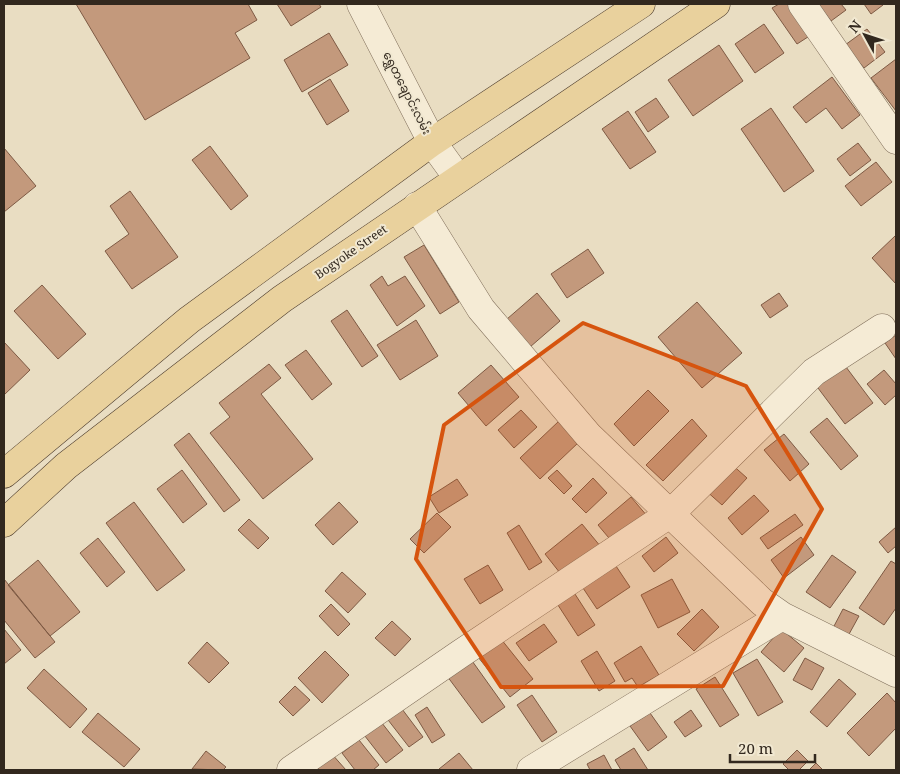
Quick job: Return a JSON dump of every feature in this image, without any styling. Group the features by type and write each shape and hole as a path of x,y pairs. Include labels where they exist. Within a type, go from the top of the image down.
{"main road":[{"path":"4,474 189,320 432,142 641,4"},
{"name":"Bogyoke Street","path":"4,523 66,466 282,299 716,4"}],"street":[{"name":"ရွှေတချောင်းလမ်း","path":"361,4 432,142 458,178"},
{"path":"802,4 896,140"},
{"path":"417,206 481,309 588,435 762,602 782,616 896,673"},
{"path":"291,770 468,648 671,513 814,372 882,328"},
{"path":"531,770 782,616"}],"highlighted area":[{"path":"583,323 746,386 822,509 723,686 501,687 416,559 444,425"}],"building":[{"path":"76,4 248,4 257,20 235,33 250,58 145,120"},
{"path":"277,4 319,4 321,7 291,26"},
{"path":"779,4 789,4 811,35 797,44 772,8"},
{"path":"818,4 841,4 846,10 831,21"},
{"path":"864,4 883,4 883,5 871,14"},
{"path":"764,24 784,53 755,73 735,44"},
{"path":"867,29 885,52 864,68 845,45"},
{"path":"329,33 348,65 302,92 284,60"},
{"path":"719,45 743,81 693,116 668,80"},
{"path":"896,59 896,111 871,78"},
{"path":"832,77 860,115 842,129 826,108 806,123 793,107"},
{"path":"330,79 349,111 327,125 308,93"},
{"path":"656,98 669,117 648,132 635,112"},
{"path":"771,108 814,171 784,192 741,129"},
{"path":"628,111 656,152 630,169 602,129"},
{"path":"858,143 871,160 850,176 837,159"},
{"path":"210,146 248,196 231,210 192,160"},
{"path":"4,148 36,186 4,212"},
{"path":"876,162 892,182 861,206 845,186"},
{"path":"130,191 178,257 132,289 105,251 129,234 110,206"},
{"path":"896,237 896,284 872,258"},
{"path":"424,245 459,302 440,314 404,257"},
{"path":"588,249 604,273 567,298 551,274"},
{"path":"382,276 388,286 405,276 425,306 397,326 370,285"},
{"path":"42,285 86,334 58,359 14,311"},
{"path":"537,293 560,321 530,347 507,319"},
{"path":"779,293 788,306 770,318 761,305"},
{"path":"697,302 742,353 702,388 658,337"},
{"path":"347,310 378,356 362,367 331,321"},
{"path":"416,320 438,356 400,380 377,345"},
{"path":"896,335 896,359 885,343"},
{"path":"4,342 30,370 4,395"},
{"path":"306,350 332,384 312,400 285,365"},
{"path":"843,363 873,403 845,424 815,384"},
{"path":"269,364 281,378 261,394 313,459 263,499 210,433 230,417 219,403"},
{"path":"491,365 519,397 486,426 458,393"},
{"path":"884,370 896,384 896,395 885,405 867,384"},
{"path":"648,390 669,411 634,446 614,424"},
{"path":"521,410 537,427 514,448 498,430"},
{"path":"827,418 858,456 841,470 810,432"},
{"path":"692,419 707,436 663,481 646,465"},
{"path":"559,421 579,442 540,479 520,458"},
{"path":"189,433 240,500 224,512 174,445"},
{"path":"784,434 809,464 790,481 764,450"},
{"path":"729,462 747,478 722,505 704,489"},
{"path":"182,470 207,504 183,523 157,489"},
{"path":"557,470 572,486 564,494 548,478"},
{"path":"593,478 607,493 586,513 572,499"},
{"path":"457,479 468,495 439,513 429,497"},
{"path":"754,495 769,511 742,535 728,518"},
{"path":"631,497 648,517 614,544 598,525"},
{"path":"134,502 185,570 157,591 106,523"},
{"path":"339,502 358,522 333,545 315,525"},
{"path":"437,513 451,527 424,553 410,539"},
{"path":"795,514 803,525 768,549 760,538"},
{"path":"249,519 269,538 258,549 238,530"},
{"path":"582,524 601,547 564,578 545,554"},
{"path":"519,525 542,562 529,570 507,533"},
{"path":"896,527 896,546 888,553 879,542"},
{"path":"666,537 678,553 654,572 642,556"},
{"path":"801,537 814,555 784,578 771,560"},
{"path":"98,538 125,572 107,587 80,553"},
{"path":"832,555 856,572 830,608 806,592"},
{"path":"38,560 80,612 50,636 8,585"},
{"path":"891,561 896,564 896,608 884,625 859,608"},
{"path":"488,565 503,590 480,604 464,579"},
{"path":"616,566 630,587 597,609 583,588"},
{"path":"342,572 366,594 348,613 325,591"},
{"path":"4,579 55,642 35,658 4,620"},
{"path":"672,579 690,612 658,628 641,595"},
{"path":"573,591 595,625 578,636 556,602"},
{"path":"331,604 350,624 338,636 319,616"},
{"path":"702,609 719,627 694,651 677,634"},
{"path":"843,609 859,616 848,636 833,628"},
{"path":"392,621 411,639 395,656 375,638"},
{"path":"544,624 557,642 529,661 516,643"},
{"path":"4,629 21,650 4,664"},
{"path":"781,629 804,648 784,672 761,652"},
{"path":"501,639 533,679 510,697 478,657"},
{"path":"207,642 229,663 209,683 188,663"},
{"path":"641,646 659,675 638,687 632,678 625,682 614,663"},
{"path":"325,651 349,675 322,703 298,678"},
{"path":"597,651 615,681 599,691 581,661"},
{"path":"470,658 505,707 482,723 447,676"},
{"path":"805,658 824,668 812,690 793,680"},
{"path":"757,659 783,702 758,716 733,673"},
{"path":"44,669 87,709 70,728 27,688"},
{"path":"715,677 739,715 720,727 696,689"},
{"path":"839,679 856,694 827,727 810,712"},
{"path":"295,686 310,700 293,716 279,702"},
{"path":"887,693 896,703 896,728 869,756 847,733"},
{"path":"532,695 557,732 542,742 517,705"},
{"path":"399,705 423,737 409,747 385,716"},
{"path":"427,707 445,735 432,743 415,715"},
{"path":"691,710 702,726 685,737 674,722"},
{"path":"98,713 140,749 124,767 82,732"},
{"path":"650,713 667,737 648,751 630,726"},
{"path":"378,718 403,750 386,763 361,731"},
{"path":"359,740 379,765 373,770 355,770 342,753"},
{"path":"634,748 648,770 621,770 615,760"},
{"path":"797,750 808,761 799,770 789,770 783,764"},
{"path":"206,751 226,767 223,770 192,769"},
{"path":"331,753 346,770 320,770 316,766"},
{"path":"459,753 473,770 439,769"},
{"path":"604,755 612,770 590,770 587,764"},
{"path":"816,763 823,770 809,770"}]}
